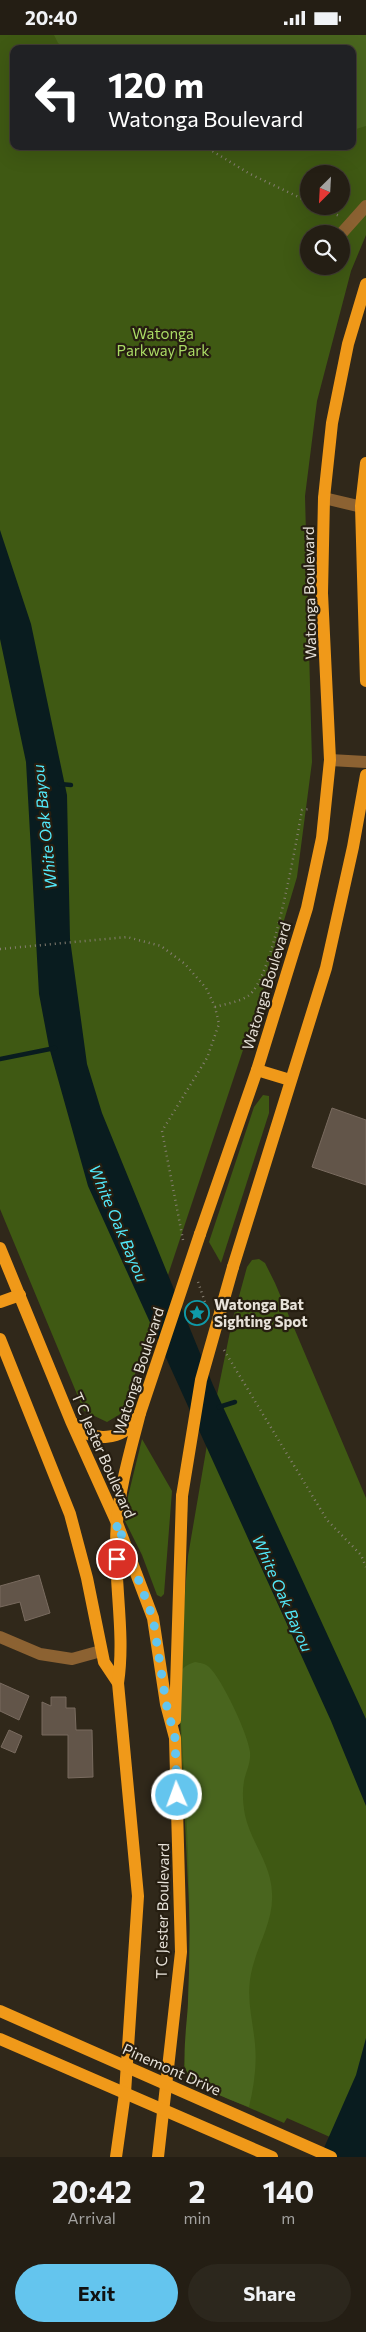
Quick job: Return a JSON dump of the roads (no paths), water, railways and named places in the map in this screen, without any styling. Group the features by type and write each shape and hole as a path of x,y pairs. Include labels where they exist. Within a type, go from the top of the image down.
{"main road":[{"name":"Watonga Boulevard","path":"118,1683 122,1658 117,1595 117,1523 123,1479 140,1413 257,1070 307,908 322,838 330,760 322,593 324,498 332,423 348,344 366,284"},
{"path":"366,463 363,507 366,681"},
{"path":"175,1738 175,1651 179,1608 182,1495 201,1380 233,1267 326,968 353,847 366,775"},
{"path":"257,1070 290,1080"},
{"name":"T C Jester Boulevard","path":"0,1248 71,1421 117,1523 153,1618 166,1703 175,1738 181,1952 168,2084 163,2109 158,2157"},
{"path":"0,1302 20,1295"},
{"name":"T C Jester Boulevard","path":"0,1339 70,1514 87,1578 104,1662 118,1683 138,1896 125,2093 116,2157"},
{"path":"71,1421 85,1433 103,1438 121,1433 129,1428 140,1413"},
{"name":"Pinemont Drive","path":"0,2011 331,2157"},
{"path":"0,2039 272,2157"}],"street":[{"path":"349,225 366,206"},
{"path":"324,498 363,507"},
{"path":"330,760 366,762"},
{"path":"0,1637 40,1654 64,1658 72,1659 102,1651"}],"water":[{"name":"White Oak Bayou","path":"0,530 31,624 67,795 70,939 87,1064 102,1113 213,1385 366,1719 366,1806 331,1721 88,1186 49,1047 39,994 26,762 0,639"},
{"path":"366,2038 366,2157 320,2157 356,2075"}],"waterway":[{"path":"60,784 71,785"},
{"path":"0,1059 55,1048"},
{"path":"219,1407 235,1402"}],"place":[{"name":"Watonga Bat Sighting Spot","path":"197,1313"}],"park label":[{"name":"Watonga Parkway Park","path":"163,342"}]}
